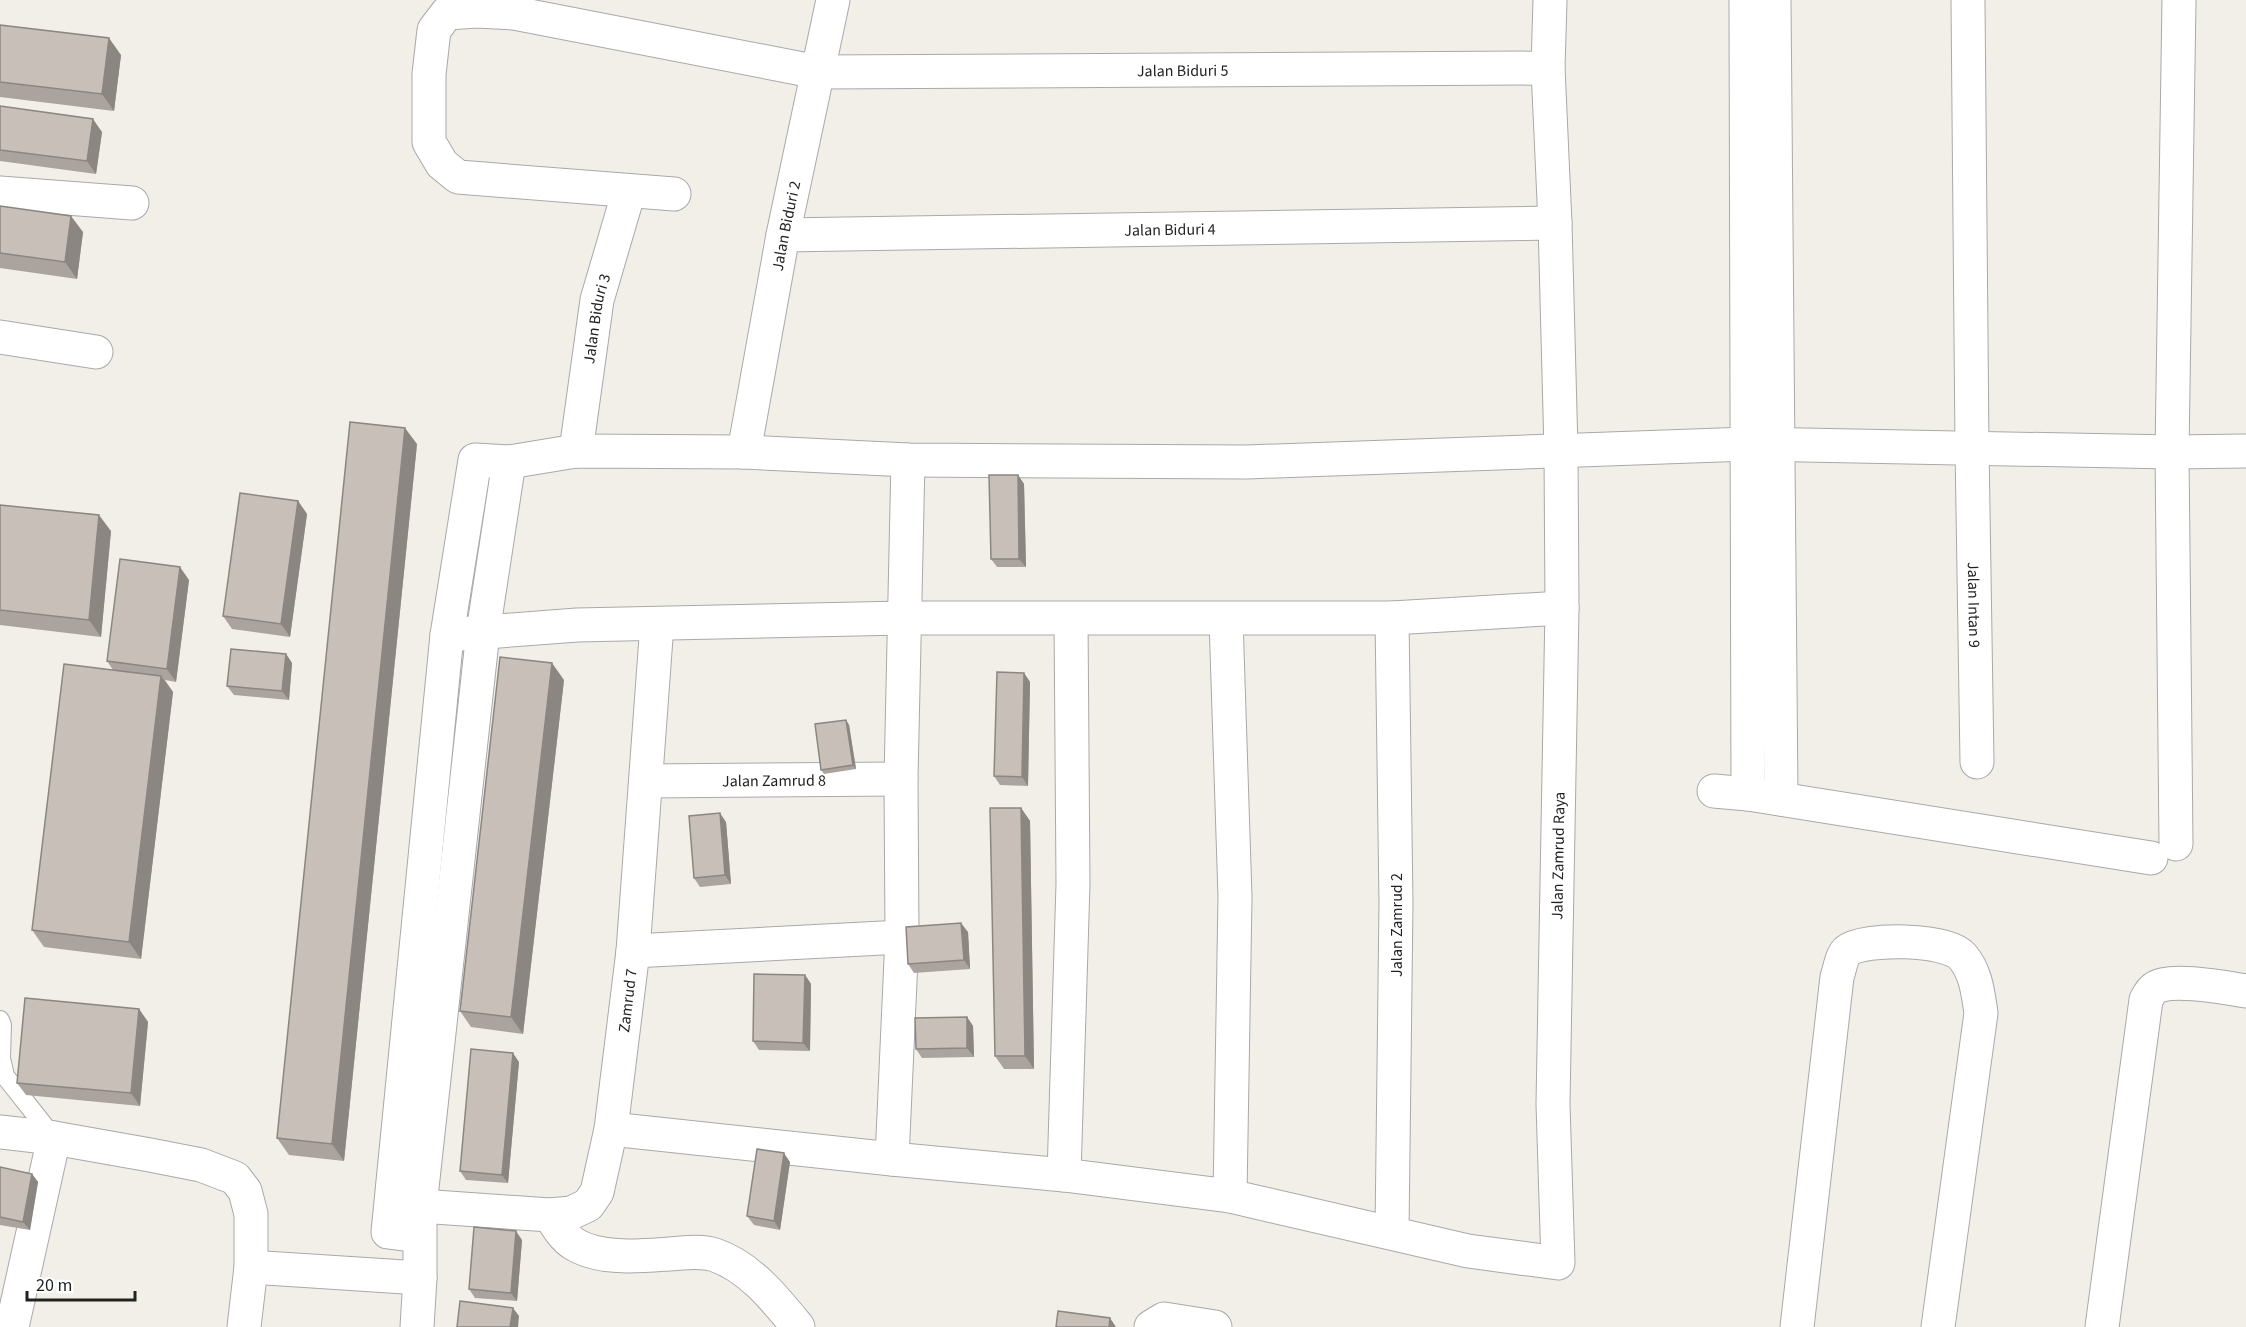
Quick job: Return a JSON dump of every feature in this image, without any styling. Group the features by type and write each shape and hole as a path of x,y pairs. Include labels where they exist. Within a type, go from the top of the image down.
{"street":[{"name":"Jalan Biduri 2","path":"744,452 783,235 833,0"},
{"name":"Jalan Zamrud Raya","path":"1392,1232 1468,1251 1558,1263 1553,1104 1562,608 1561,450 1548,68 1550,0"},
{"path":"1746,0 1761,168 1763,381 1763,487 1748,794"},
{"path":"1761,168 1774,0"},
{"name":"Jalan Intan 9","path":"1968,0 1977,762"},
{"path":"1714,790 2163,851 2179,0"},
{"name":"Jalan Biduri 5","path":"629,191 466,179 458,177 442,164 429,142 429,74 434,30 447,14 477,11 514,13 818,72 1548,68"},
{"path":"629,191 674,194"},
{"name":"Jalan Biduri 3","path":"576,451 597,300 629,191"},
{"path":"0,193 132,203"},
{"name":"Jalan Biduri 4","path":"783,235 1555,223"},
{"path":"0,337 96,352"},
{"path":"1562,608 1392,618 904,618 577,626 447,635 475,460 509,462 576,451 744,452 908,460 1247,462 1763,444 2172,452 2246,451"},
{"path":"892,1159 902,937 904,618 908,460"},
{"path":"417,1327 420,1221 483,632 509,462"},
{"path":"1763,487 1782,799"},
{"name":"Jalan Zamrud 2","path":"1392,618 1396,903 1392,1232"},
{"path":"1064,1175 1073,884 1071,619"},
{"path":"1226,619 1235,897 1230,1196"},
{"name":"Zamrud 7","path":"447,635 388,1232 420,1221 571,1213 588,1204 597,1192 611,1129 633,951 657,624"},
{"name":"Jalan Zamrud 8","path":"646,781 902,779"},
{"path":"633,951 902,937"},
{"path":"1797,1327 1837,977 1844,954 1853,946 1871,942 1931,943 1961,954 1971,969 1977,987 1980,1013 1938,1327"},
{"path":"2102,1327 2146,1000 2155,987 2165,984 2192,983 2246,991"},
{"path":"611,1129 1064,1175 1230,1196 1392,1232"},
{"path":"0,1132 54,1138 201,1165 235,1178 245,1191 251,1214 251,1267 244,1327"},
{"path":"12,1327 9,1295 54,1138"},
{"path":"550,1215 563,1234 574,1244 593,1251 616,1255 699,1252 716,1255 740,1268 772,1295 798,1327"},
{"path":"251,1267 420,1278"},
{"path":"1151,1327 1164,1319 1215,1327"}],"lane":[{"path":"0,1020 2,1025 1,1058 5,1076 54,1138"}],"building":[{"path":"0,25 109,38 102,94 0,82"},
{"path":"0,106 93,119 87,161 0,150"},
{"path":"0,206 71,216 65,262 0,253"},
{"path":"350,422 405,428 332,1144 277,1138"},
{"path":"989,475 1018,475 1019,559 991,559"},
{"path":"240,493 298,501 281,624 223,616"},
{"path":"0,505 99,515 89,620 0,610"},
{"path":"120,559 180,567 167,669 107,661"},
{"path":"231,649 286,654 282,691 227,686"},
{"path":"500,657 552,663 511,1017 460,1011"},
{"path":"64,664 161,676 129,942 32,930"},
{"path":"997,672 1024,673 1022,777 994,776"},
{"path":"846,720 853,765 821,770 815,724"},
{"path":"990,808 1021,808 1025,1056 995,1056"},
{"path":"720,813 725,875 694,878 689,816"},
{"path":"961,923 964,960 908,964 906,927"},
{"path":"754,974 805,975 803,1043 753,1041"},
{"path":"25,998 139,1009 131,1093 17,1083"},
{"path":"967,1017 967,1048 916,1049 915,1018"},
{"path":"471,1049 513,1053 502,1175 460,1171"},
{"path":"757,1149 784,1153 774,1221 747,1216"},
{"path":"0,1167 32,1174 23,1222 0,1217"},
{"path":"474,1227 516,1231 511,1293 469,1289"},
{"path":"460,1301 513,1308 510,1327 457,1327"},
{"path":"1058,1311 1110,1318 1109,1327 1056,1327"}]}
